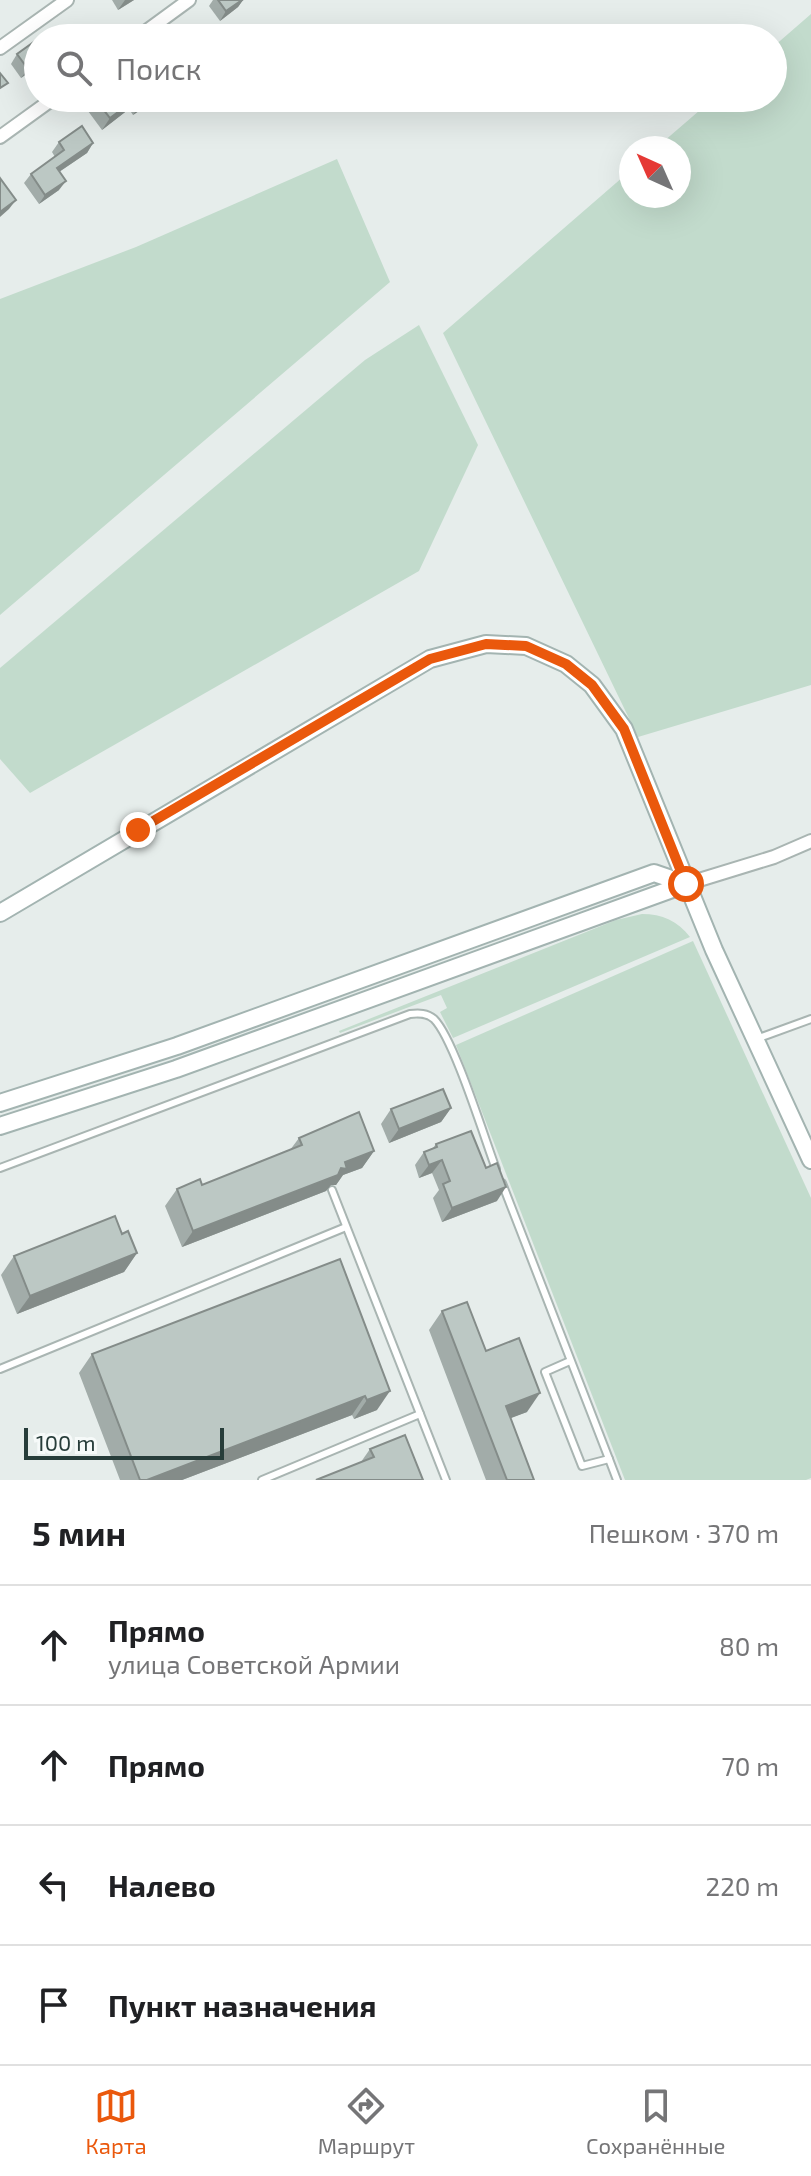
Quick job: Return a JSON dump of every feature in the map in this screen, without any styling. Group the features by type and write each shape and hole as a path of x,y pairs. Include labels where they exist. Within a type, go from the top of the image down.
{"main road":[{"path":"0,913 430,659 486,644 526,646 566,664 592,685 624,729 686,884 756,1039 805,1130 811,1160"},
{"path":"0,1103 177,1046 654,873 686,884"},
{"path":"0,1126 176,1069 686,884"}],"street":[{"path":"34,24 67,0"},
{"path":"156,24 189,0"},
{"path":"0,48 24,31"},
{"path":"0,137 35,112"},
{"path":"686,884 774,857 811,841"}],"lane":[{"path":"0,1168 410,1014 430,1016 449,1043 617,1480"},
{"path":"756,1039 811,1019"},
{"path":"332,1190 446,1480"},
{"path":"0,1369 346,1227"},
{"path":"570,1361 545,1372 582,1466 609,1459"},
{"path":"262,1480 420,1414"}],"green space":[{"path":"811,14 811,685 638,737 443,333 619,180 619,208 691,208 691,136 670,136 698,112 787,112 787,35"},
{"path":"337,159 390,282 0,615 0,299 136,247"},
{"path":"419,325 478,445 419,571 30,793 0,759 0,668 365,360"},
{"path":"642,914 669,920 690,937 453,1038 440,1012 447,1008 441,995 339,1031 616,920"},
{"path":"693,941 811,1198 811,1478 806,1480 625,1480 456,1045"}],"building":[{"path":"218,0 242,0 226,11"},
{"path":"24,49 24,64 17,54"},
{"path":"0,73 8,83 0,88"},
{"path":"82,126 93,143 57,168 66,181 45,195 31,174 64,150 59,142"},
{"path":"0,178 16,200 0,212"},
{"path":"443,1089 451,1108 399,1129 391,1109"},
{"path":"359,1112 374,1151 345,1162 347,1169 341,1168 338,1175 193,1231 177,1189 200,1179 202,1185 302,1145 299,1138"},
{"path":"471,1131 486,1168 497,1163 506,1187 452,1208 443,1184 450,1181 442,1160 429,1165 424,1152 437,1147 436,1144"},
{"path":"115,1216 122,1234 128,1231 137,1253 30,1296 14,1256"},
{"path":"340,1259 390,1391 367,1400 365,1396 147,1480 140,1480 92,1354"},
{"path":"467,1302 486,1351 519,1338 540,1393 506,1406 534,1480 507,1480 442,1311"},
{"path":"405,1435 423,1480 316,1480 374,1457 370,1449"}],"route":[{"path":"138,830 430,659 486,644 526,646 566,664 592,685 624,729 686,884"}]}
